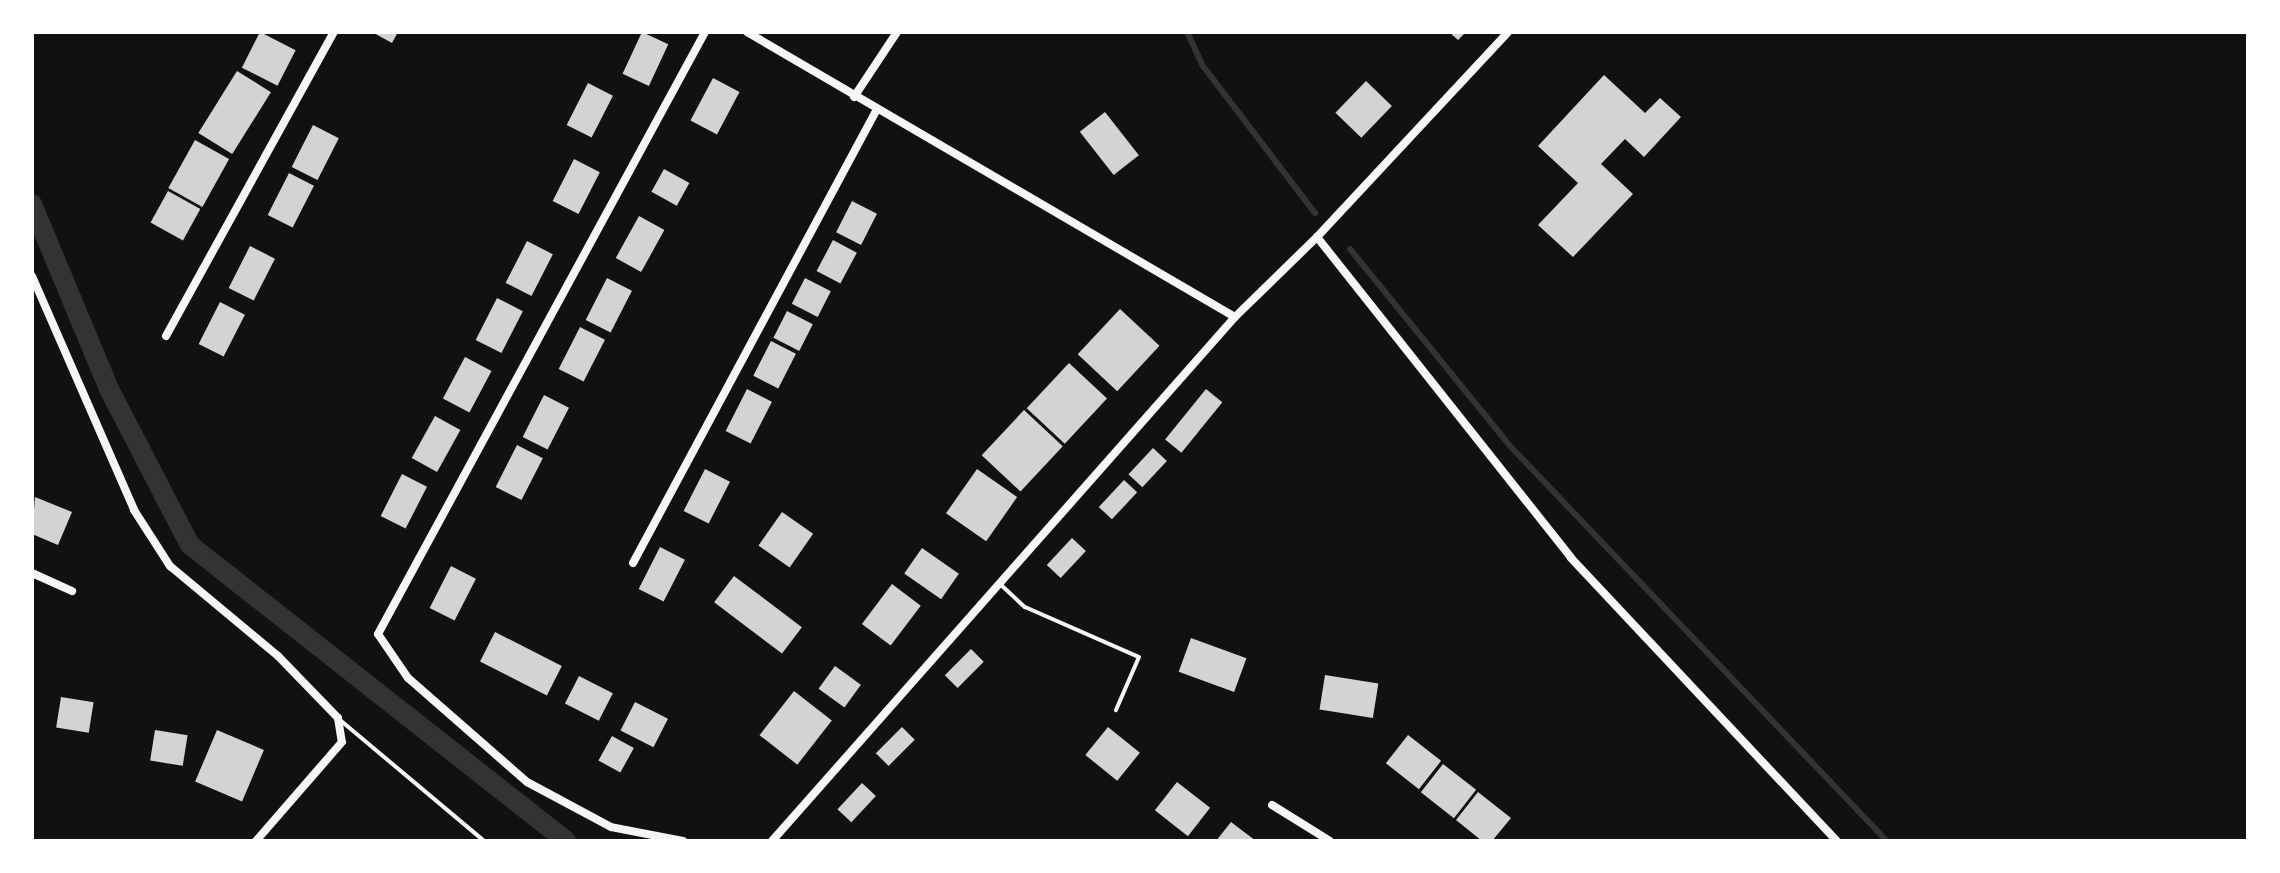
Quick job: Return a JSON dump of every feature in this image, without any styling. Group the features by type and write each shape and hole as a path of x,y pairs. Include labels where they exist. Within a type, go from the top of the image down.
{"street":[{"path":"166,336 334,32"},
{"path":"683,841 611,827 527,782 408,678 378,634 705,32"},
{"path":"747,32 1235,317"},
{"path":"854,97 897,32"},
{"path":"772,841 1235,317 1317,237 1508,32"},
{"path":"633,563 877,109"},
{"path":"1317,237 1571,558 1837,841"},
{"path":"32,276 134,510 170,566 278,656 338,718 342,742 256,841"},
{"path":"32,573 72,591"},
{"path":"1272,805 1330,841"}],"lane":[{"path":"1000,584 1025,607 1139,657 1116,710"},
{"path":"338,718 484,841"}],"building":[{"path":"260,32 296,50 277,86 242,68"},
{"path":"372,32 398,32 392,43"},
{"path":"642,32 668,44 649,86 623,74"},
{"path":"1449,32 1466,32 1458,40"},
{"path":"237,71 271,92 232,154 198,133"},
{"path":"1604,75 1645,113 1660,98 1681,117 1644,157 1625,139 1601,164 1633,194 1573,257 1538,225 1578,183 1538,146"},
{"path":"713,78 739,92 717,134 690,120"},
{"path":"1366,81 1392,106 1361,138 1335,113"},
{"path":"588,83 613,96 592,138 567,125"},
{"path":"1105,112 1139,155 1114,175 1080,132"},
{"path":"313,125 339,138 318,180 292,167"},
{"path":"195,140 229,159 202,207 168,188"},
{"path":"574,159 600,172 579,214 553,201"},
{"path":"664,169 689,183 677,206 651,192"},
{"path":"289,173 314,186 293,228 268,215"},
{"path":"168,191 200,209 183,240 151,222"},
{"path":"852,201 877,214 861,245 836,232"},
{"path":"639,216 664,230 641,272 616,258"},
{"path":"833,240 857,253 840,284 817,271"},
{"path":"527,241 553,254 532,296 506,283"},
{"path":"250,246 275,259 254,301 229,288"},
{"path":"607,278 632,291 611,333 586,320"},
{"path":"805,278 831,291 818,317 792,304"},
{"path":"497,298 523,311 502,353 476,340"},
{"path":"220,302 245,315 224,357 199,344"},
{"path":"1120,309 1159,346 1117,391 1078,354"},
{"path":"787,311 813,324 799,351 773,338"},
{"path":"580,327 605,340 584,382 559,369"},
{"path":"771,341 796,354 778,388 753,376"},
{"path":"465,357 491,371 469,413 443,398"},
{"path":"1069,363 1107,398 1065,444 1027,408"},
{"path":"747,389 772,402 751,444 726,431"},
{"path":"1206,389 1222,402 1181,453 1165,440"},
{"path":"544,395 569,408 548,450 523,437"},
{"path":"1024,410 1063,446 1020,491 982,455"},
{"path":"435,416 460,430 437,472 412,458"},
{"path":"517,445 543,458 522,500 496,487"},
{"path":"1153,448 1167,461 1142,487 1128,474"},
{"path":"705,469 730,482 709,524 684,511"},
{"path":"977,469 1017,497 986,541 946,513"},
{"path":"402,474 427,487 406,529 381,516"},
{"path":"1124,480 1137,492 1112,519 1099,507"},
{"path":"35,497 72,512 58,545 32,534"},
{"path":"782,512 813,534 790,567 758,546"},
{"path":"1072,538 1086,551 1061,578 1047,565"},
{"path":"660,547 685,560 664,602 639,589"},
{"path":"922,548 959,574 941,599 904,573"},
{"path":"451,566 476,579 455,621 430,608"},
{"path":"734,576 802,627 782,654 714,602"},
{"path":"892,584 921,606 891,646 862,624"},
{"path":"495,632 562,666 547,695 480,661"},
{"path":"1191,638 1246,658 1234,692 1179,672"},
{"path":"971,649 984,662 958,688 945,675"},
{"path":"835,666 861,685 844,707 819,689"},
{"path":"1325,675 1378,683 1373,718 1320,710"},
{"path":"579,676 613,693 599,721 565,704"},
{"path":"794,691 832,721 797,765 760,735"},
{"path":"61,697 94,702 89,733 56,728"},
{"path":"635,702 668,719 653,747 620,731"},
{"path":"902,727 915,740 889,766 876,753"},
{"path":"1108,727 1140,753 1117,781 1085,755"},
{"path":"155,730 188,735 183,766 150,761"},
{"path":"217,730 264,750 242,801 195,782"},
{"path":"1408,735 1441,761 1419,789 1386,763"},
{"path":"612,736 634,748 620,773 598,760"},
{"path":"1443,764 1476,790 1454,818 1421,792"},
{"path":"1177,782 1210,808 1188,836 1155,810"},
{"path":"862,783 876,796 851,822 837,809"},
{"path":"1478,792 1511,818 1492,841 1482,841 1456,820"},
{"path":"1231,822 1256,841 1216,841"}],"waterway":[{"path":"1187,32 1203,66 1315,213"},
{"path":"32,204 109,389 190,545 566,841"},
{"path":"1350,249 1510,446 1887,841"}]}
